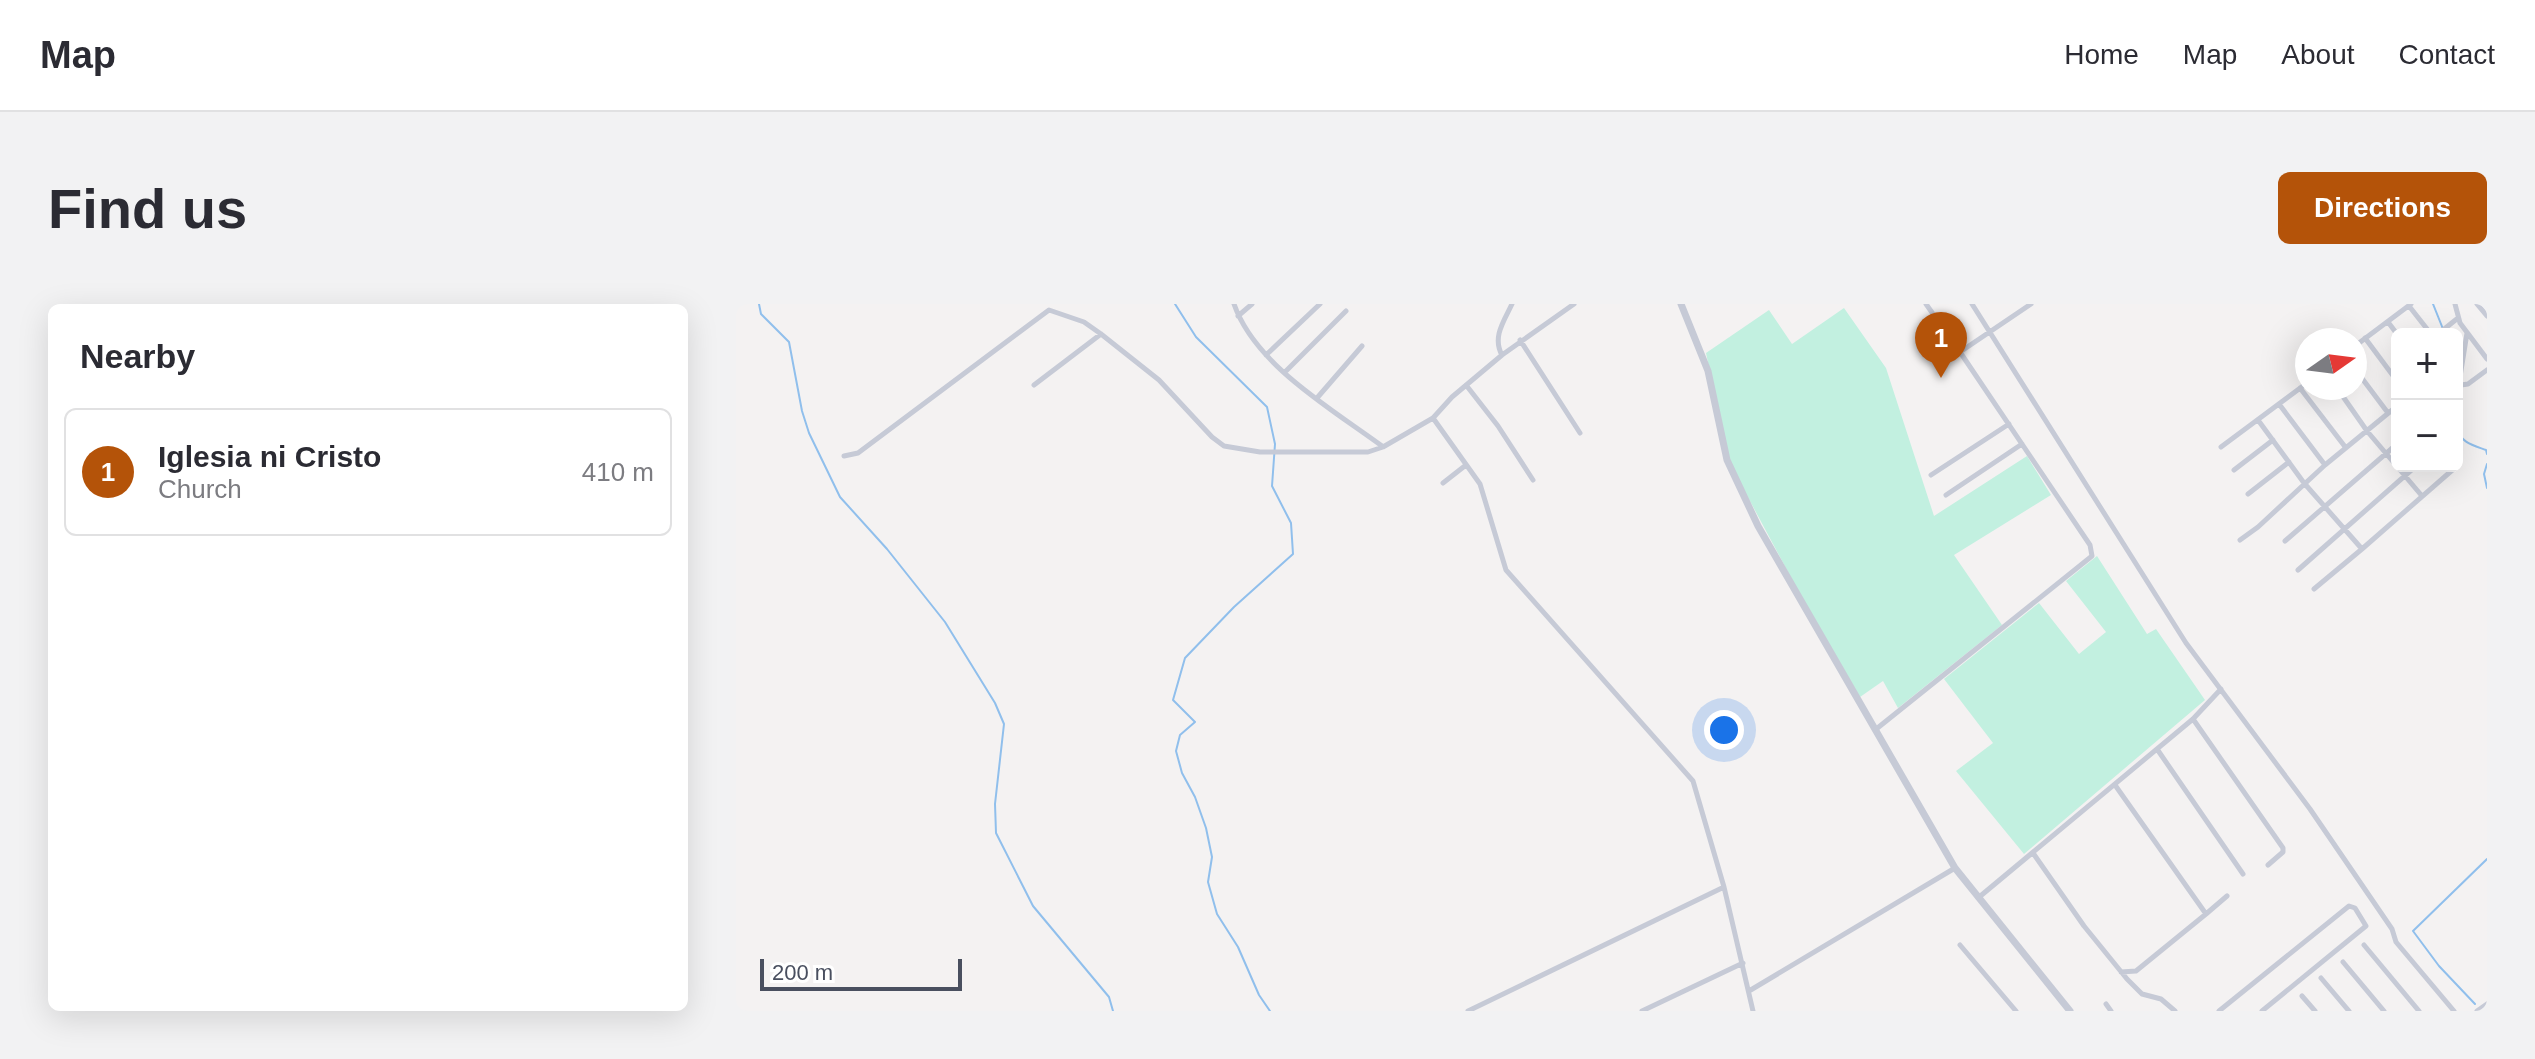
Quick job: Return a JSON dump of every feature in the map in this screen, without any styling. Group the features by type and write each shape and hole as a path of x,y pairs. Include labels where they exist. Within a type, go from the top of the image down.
{"street":[{"path":"1234,304 1238,316 1266,355 1383,447"},
{"path":"1238,316 1252,304"},
{"path":"1266,355 1320,304"},
{"path":"1502,355 1497,343 1499,332 1512,304"},
{"path":"844,456 858,453 1049,310 1084,322 1101,334 1159,380 1219,442 1260,452 1360,453 1383,447 1433,418 1466,385 1520,340 1574,304"},
{"path":"1681,304 1708,371 1722,445 1758,526 1955,868 2070,1011"},
{"path":"1875,730 2092,556 2090,545 1926,304"},
{"path":"1972,304 2186,643 2310,809 2392,929 2396,942 2454,1011"},
{"path":"1960,352 2031,304"},
{"path":"2455,304 2458,318 2487,359"},
{"path":"2477,304 2487,316"},
{"path":"2367,337 2410,305 2427,328"},
{"path":"1285,372 1346,311"},
{"path":"2445,328 2458,318"},
{"path":"2388,322 2392,328"},
{"path":"2467,333 2459,383 2468,384 2487,370"},
{"path":"1034,385 1101,334"},
{"path":"1520,340 1580,433"},
{"path":"2367,341 2391,373"},
{"path":"1317,398 1362,346"},
{"path":"1466,385 1498,426 1533,480"},
{"path":"2367,385 2388,414"},
{"path":"2221,447 2295,392"},
{"path":"2309,400 2346,448"},
{"path":"2345,400 2367,431 2422,496"},
{"path":"2279,404 2325,465"},
{"path":"2240,540 2391,411"},
{"path":"1433,418 1485,493 1506,570 1693,781 1724,887 1753,1011"},
{"path":"2258,420 2304,483 2362,549"},
{"path":"1931,475 2009,424"},
{"path":"2234,470 2273,440"},
{"path":"1946,495 2022,444"},
{"path":"2285,541 2391,449"},
{"path":"2248,494 2289,462"},
{"path":"1443,483 1466,465"},
{"path":"2298,570 2409,472"},
{"path":"2314,589 2448,472"},
{"path":"1978,898 2193,719 2221,689"},
{"path":"2193,719 2283,848 2283,852 2268,865"},
{"path":"2157,749 2243,874"},
{"path":"2115,785 2206,914"},
{"path":"2033,853 2121,972 2142,994 2161,999 2175,1011"},
{"path":"1749,991 1955,868"},
{"path":"1468,1011 1724,887"},
{"path":"2121,972 2136,971 2227,896"},
{"path":"2219,1011 2349,906 2355,908 2366,926 2262,1011"},
{"path":"1960,945 2016,1011"},
{"path":"2364,945 2419,1011"},
{"path":"2343,962 2384,1011"},
{"path":"1642,1011 1743,963"},
{"path":"2321,978 2349,1011"},
{"path":"2302,996 2315,1011"},
{"path":"2106,1004 2111,1011"},
{"path":"2477,1011 2487,1004"}],"green space":[{"path":"1844,308 1886,368 1934,516 2027,456 2051,495 1954,555 2002,625 1898,708 1883,681 1860,697 1795,585 1735,473 1727,452 1706,353 1769,310 1792,344"},
{"path":"2097,556 2147,634 2156,629 2205,700 2024,854 1956,771 1993,743 1944,679 2039,603 2079,654 2106,632 2066,581"}],"waterway":[{"path":"759,304 761,314 789,342 809,433 840,497 887,549 945,622 995,703 1004,724 995,804 996,833 1033,906 1109,997 1113,1011"},
{"path":"1175,304 1196,337 1267,407 1275,444 1272,486 1291,523 1293,554 1234,607 1185,658 1173,700 1195,722 1180,735 1176,751 1206,828 1212,857 1208,882 1217,914 1238,947 1259,995 1270,1011"},
{"path":"2433,304 2443,328"},
{"path":"2463,439 2486,450 2487,454"},
{"path":"2487,464 2484,474 2487,488"},
{"path":"2475,1004 2439,966 2413,931 2487,859"}],"place":[{"name":"Iglesia ni Cristo","path":"1941,378"}]}
